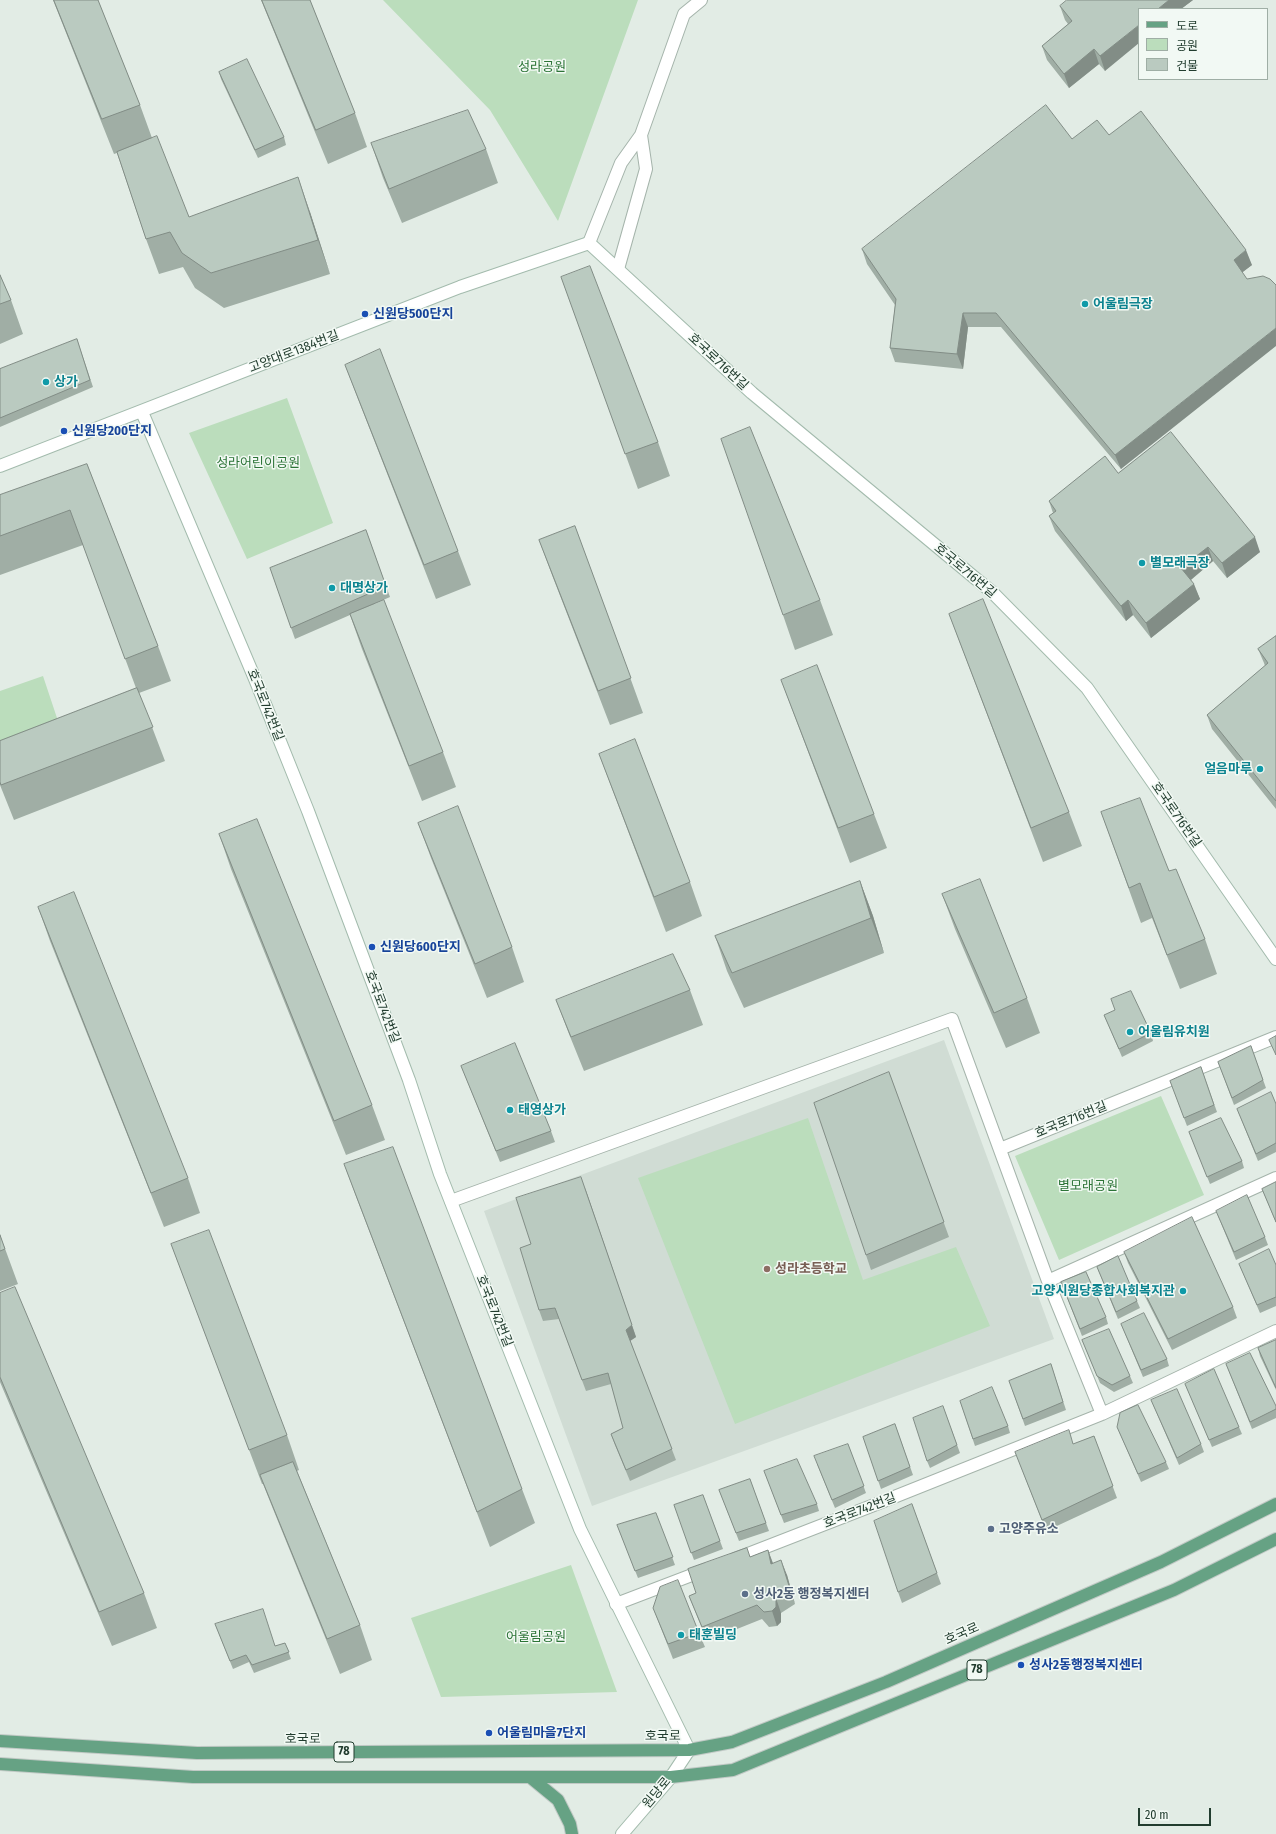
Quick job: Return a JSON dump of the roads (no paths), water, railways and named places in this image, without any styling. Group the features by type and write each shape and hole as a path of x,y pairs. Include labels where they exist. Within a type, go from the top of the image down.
{"main road":[{"name":"호국로","path":"0,1741 197,1754 689,1750 732,1742 886,1682 1161,1562 1276,1504"},
{"name":"78","path":"0,1764 193,1777 671,1777 733,1770 1174,1590 1276,1539"},
{"path":"530,1777 558,1800 570,1824 572,1834"}],"street":[{"path":"589,243 621,163 641,135 684,14 701,0"},
{"path":"618,269 646,169 641,135"},
{"name":"호국로716번길","path":"589,243 752,393 993,594 1087,688 1276,960"},
{"name":"고양대로1384번길","path":"0,466 460,287 589,243"},
{"name":"호국로742번길","path":"142,412 255,679 308,812 409,1080 431,1150 580,1529 689,1750"},
{"path":"451,1201 952,1019 1048,1281 1102,1414 1276,1330"},
{"name":"호국로716번길","path":"1000,1148 1276,1037"},
{"path":"1048,1281 1276,1178"},
{"name":"호국로742번길","path":"616,1604 874,1506 1102,1414"},
{"name":"원당로","path":"622,1834 671,1777 689,1750"}],"place":[{"name":"어울림극장","path":"1085,304"},
{"name":"신원당500단지","path":"365,314"},
{"name":"상가","path":"46,382"},
{"name":"신원당200단지","path":"64,431"},
{"name":"별모래극장","path":"1142,563"},
{"name":"대명상가","path":"332,588"},
{"name":"얼음마루","path":"1260,769"},
{"name":"신원당600단지","path":"372,947"},
{"name":"어울림유치원","path":"1130,1032"},
{"name":"태영상가","path":"510,1110"},
{"name":"성라초등학교","path":"767,1269"},
{"name":"고양시원당종합사회복지관","path":"1183,1291"},
{"name":"고양주유소","path":"991,1529"},
{"name":"성사2동 행정복지센터","path":"745,1594"},
{"name":"태훈빌딩","path":"681,1635"},
{"name":"성사2동행정복지센터","path":"1021,1665"},
{"name":"어울림마을7단지","path":"489,1733"}],"park label":[{"name":"성라공원","path":"542,67"},
{"name":"성라어린이공원","path":"258,463"},
{"name":"별모래공원","path":"1088,1186"},
{"name":"어울림공원","path":"536,1637"}]}
